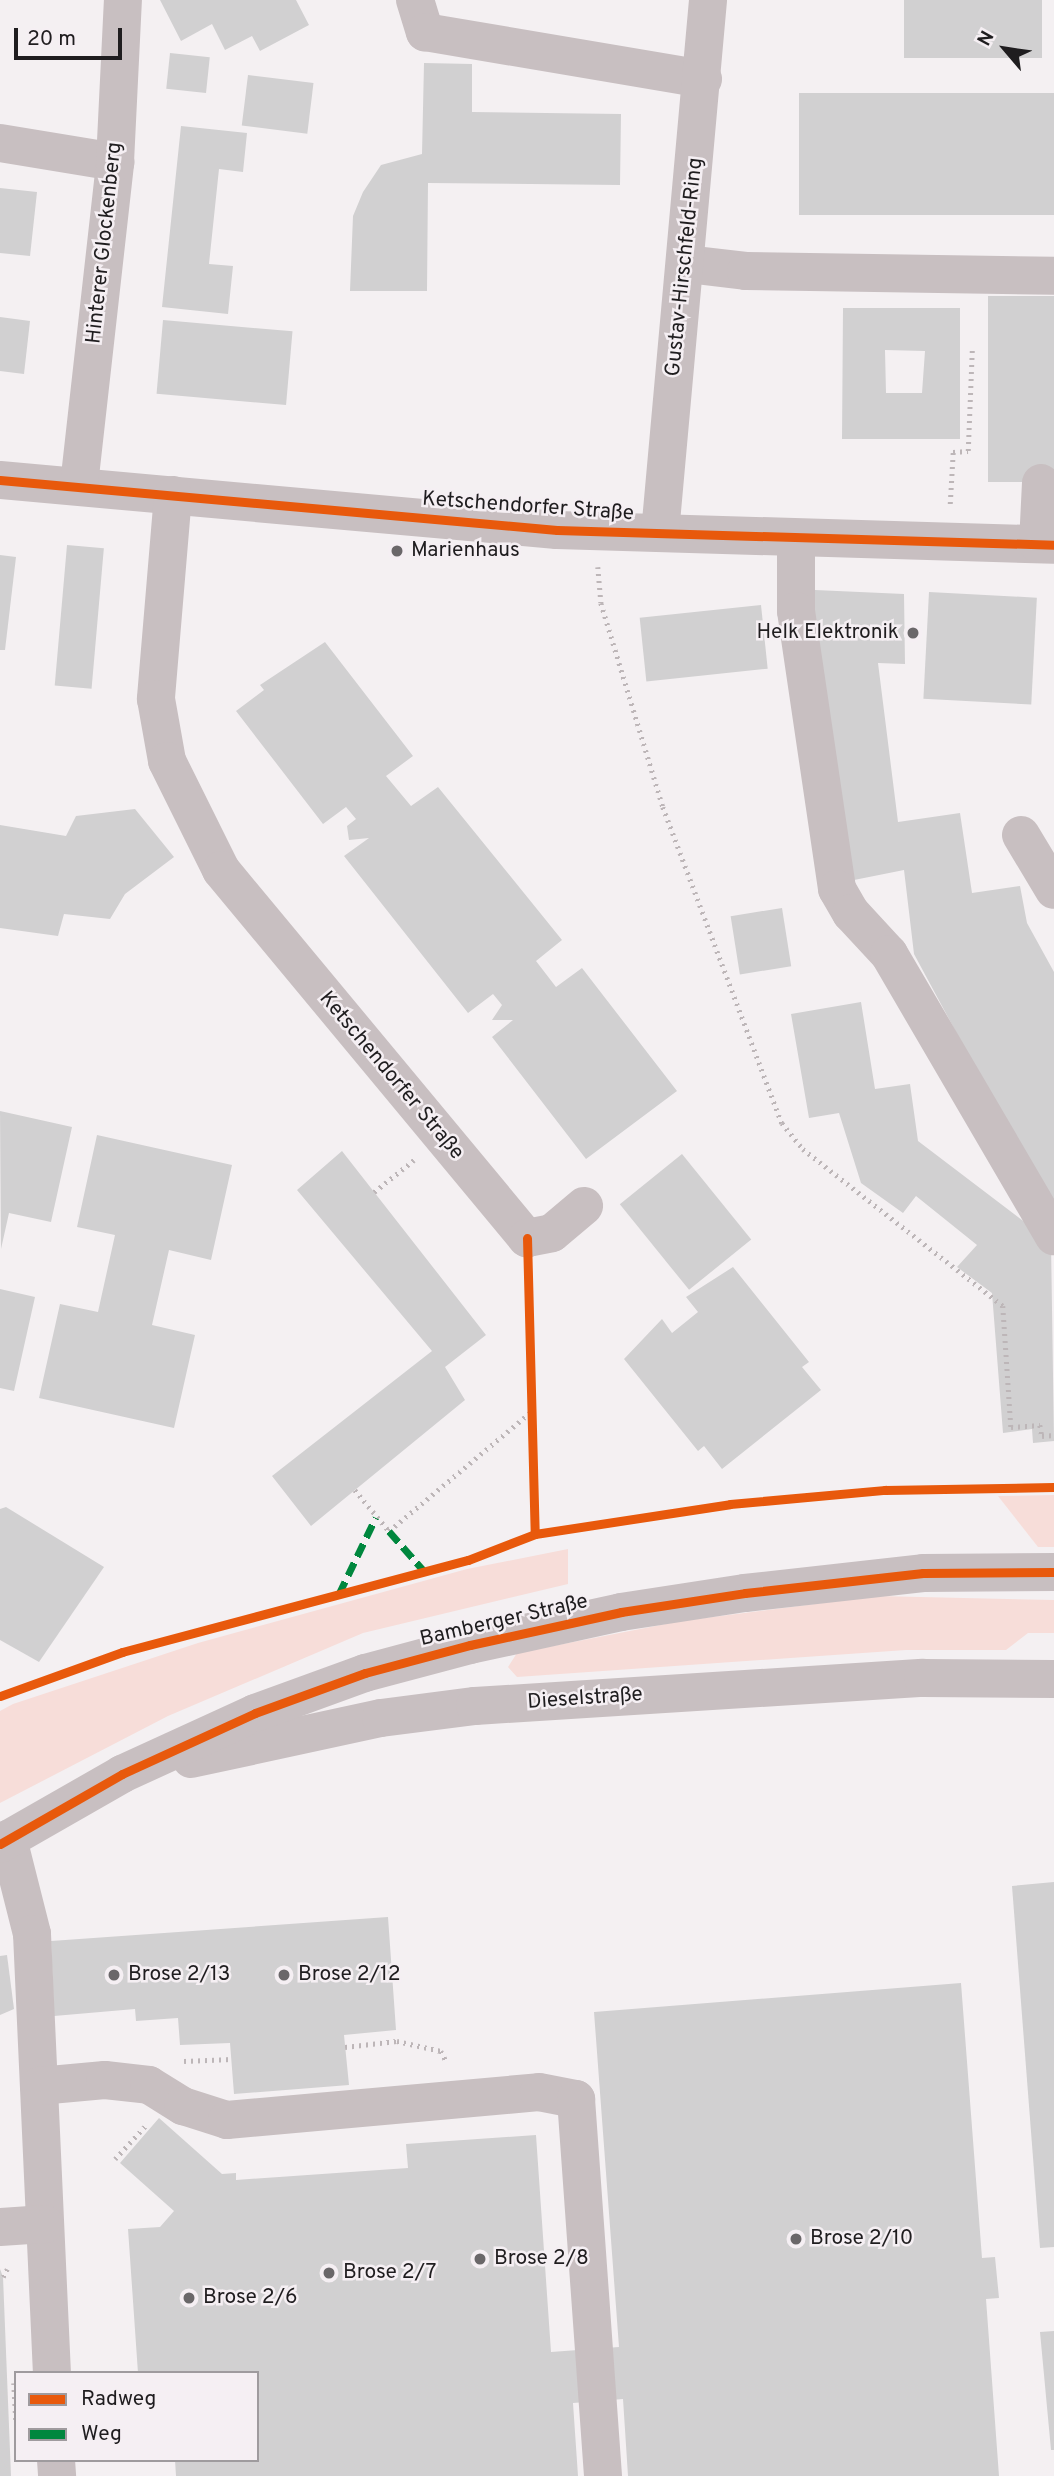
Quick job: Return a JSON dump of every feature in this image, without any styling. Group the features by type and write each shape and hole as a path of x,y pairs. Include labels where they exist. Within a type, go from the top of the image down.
{"street":[{"name":"Hinterer Glockenberg","path":"79,485 115,162 123,0"},
{"path":"415,0 425,32 703,79"},
{"name":"Gustav-Hirschfeld-Ring","path":"660,533 687,264 708,0"},
{"path":"0,143 115,162"},
{"path":"687,264 746,271 1054,276"},
{"name":"Ketschendorfer Straße","path":"0,480 595,531 1046,545"},
{"path":"1041,483 1046,545"},
{"name":"Ketschendorfer Straße","path":"173,495 155,662 167,761 221,870 527,1238 552,1233 584,1206"},
{"path":"796,538 796,611 837,889 851,913 889,954 1054,1236"},
{"path":"1021,835 1054,890"},
{"name":"Bamberger Straße","path":"4,1841 122,1774 255,1713 365,1673 545,1627 862,1579 1054,1572"},
{"name":"Dieselstraße","path":"122,1774 381,1718 475,1706 1041,1678"},
{"path":"4,1841 32,1934 52,2371"},
{"path":"39,2086 105,2080 149,2085 183,2106 227,2120 539,2092 576,2099 603,2476"},
{"path":"0,2227 46,2224"}],"path":[{"path":"947,543 953,452 968,451 972,349"},
{"path":"595,531 601,603 663,807 782,1123 803,1149 1003,1306 1011,1427 1040,1424 1042,1436 1054,1435"},
{"path":"374,1192 442,1137"},
{"path":"355,1490 389,1531 531,1412"},
{"path":"345,2048 397,2041 441,2051 450,2068"},
{"path":"3,2277 7,2269"}],"shaded area":[{"path":"1054,1495 1054,1547 1038,1547 998,1496"},
{"path":"568,1549 568,1584 363,1633 168,1716 0,1803 0,1711 13,1704 198,1643 467,1569"},
{"path":"877,1596 1054,1600 1054,1633 1028,1633 1006,1650 906,1650 517,1677 508,1667 517,1653 681,1621"}],"building":[{"path":"160,0 296,0 309,25 260,51 252,36 225,50 212,24 181,41"},
{"path":"904,0 1042,0 1042,58 904,58"},
{"path":"170,53 210,57 206,93 166,89"},
{"path":"424,63 472,64 472,112 621,114 620,185 428,183 427,291 350,291 353,216 363,192 381,165 422,154"},
{"path":"248,75 314,83 307,134 242,126"},
{"path":"799,93 1054,93 1054,215 799,215"},
{"path":"181,126 247,133 243,172 219,169 209,264 233,266 228,314 162,307"},
{"path":"0,188 37,192 30,256 0,253"},
{"path":"988,296 1054,296 1054,482 988,482"},
{"path":"843,308 960,308 960,439 842,439","holes":["885,350 925,351 922,393 886,393"]},
{"path":"0,317 30,321 24,374 0,371"},
{"path":"163,320 293,331 286,405 157,394"},
{"path":"67,545 104,548 92,689 55,685"},
{"path":"0,555 16,557 5,650 0,650"},
{"path":"815,590 904,594 905,664 878,663 898,822 960,813 972,893 1020,886 1027,923 1054,972 1054,1214 914,954 904,870 844,882 814,661"},
{"path":"929,592 1037,598 1031,705 923,699"},
{"path":"761,605 768,669 646,681 640,618"},
{"path":"325,642 413,756 386,776 411,806 438,787 562,940 536,961 556,987 582,968 677,1091 586,1159 492,1037 513,1020 492,1020 502,1005 493,994 468,1013 344,856 369,838 349,840 347,826 356,819 346,807 323,824 236,711 264,690 260,685"},
{"path":"135,809 174,857 125,894 110,919 64,914 58,936 0,928 0,825 66,836 76,816"},
{"path":"782,908 791,966 740,974 731,916"},
{"path":"861,1002 875,1089 910,1084 918,1141 1051,1242 1054,1441 1033,1443 1032,1429 1003,1433 992,1293 957,1267 977,1245 916,1196 903,1213 861,1183 839,1113 809,1118 791,1014"},
{"path":"0,1111 72,1127 51,1222 9,1213 1,1249"},
{"path":"97,1135 232,1165 211,1260 169,1250 152,1325 195,1335 174,1428 39,1398 60,1304 98,1312 115,1235 77,1227"},
{"path":"342,1151 486,1335 445,1367 465,1400 311,1526 272,1476 432,1351 297,1190"},
{"path":"682,1154 751,1239 689,1290 620,1204"},
{"path":"733,1267 809,1362 802,1367 821,1390 722,1469 704,1446 698,1451 624,1359 662,1319 672,1333 698,1312 686,1297"},
{"path":"0,1289 35,1297 14,1391 0,1388"},
{"path":"6,1507 104,1567 39,1662 0,1640 0,1509"},
{"path":"1054,1882 1054,2247 1040,2248 1012,1886"},
{"name":"Brose 2/12","path":"388,1917 396,2030 344,2035 349,2085 234,2094 230,2043 180,2045 178,2018 136,2021 135,2009 54,2016 51,1941"},
{"path":"7,1955 14,2009 0,2015 0,1956"},
{"path":"961,1983 982,2258 995,2257 999,2298 986,2299 999,2476 628,2476 623,2399 573,2403 578,2476 176,2476 175,2462 259,2462 259,2371 138,2371 128,2229 160,2227 174,2211 120,2163 159,2118 222,2174 236,2173 236,2180 408,2168 406,2144 536,2135 551,2352 619,2347 594,2012"},
{"path":"0,2269 3,2277 11,2476 0,2476"},
{"path":"1054,2331 1054,2450 1051,2450 1040,2332"}],"marked path":[{"path":"339,1594 376,1517"},
{"path":"389,1531 425,1572"}],"cycle path":[{"path":"0,480 557,530 1054,545"},
{"path":"527,1238 535,1534"},
{"path":"0,1696 122,1652 468,1560 535,1534 730,1504 885,1490 1054,1487"},
{"path":"0,1844 122,1774 255,1713 365,1673 470,1645 621,1612 745,1593 923,1573 1054,1572"}],"place":[{"name":"Marienhaus","path":"397,551"},
{"name":"Helk Elektronik","path":"913,633"},
{"name":"Brose 2/13","path":"114,1975"},
{"name":"Brose 2/12","path":"284,1975"},
{"name":"Brose 2/10","path":"796,2239"},
{"name":"Brose 2/8","path":"480,2259"},
{"name":"Brose 2/7","path":"329,2273"},
{"name":"Brose 2/6","path":"189,2298"}]}
